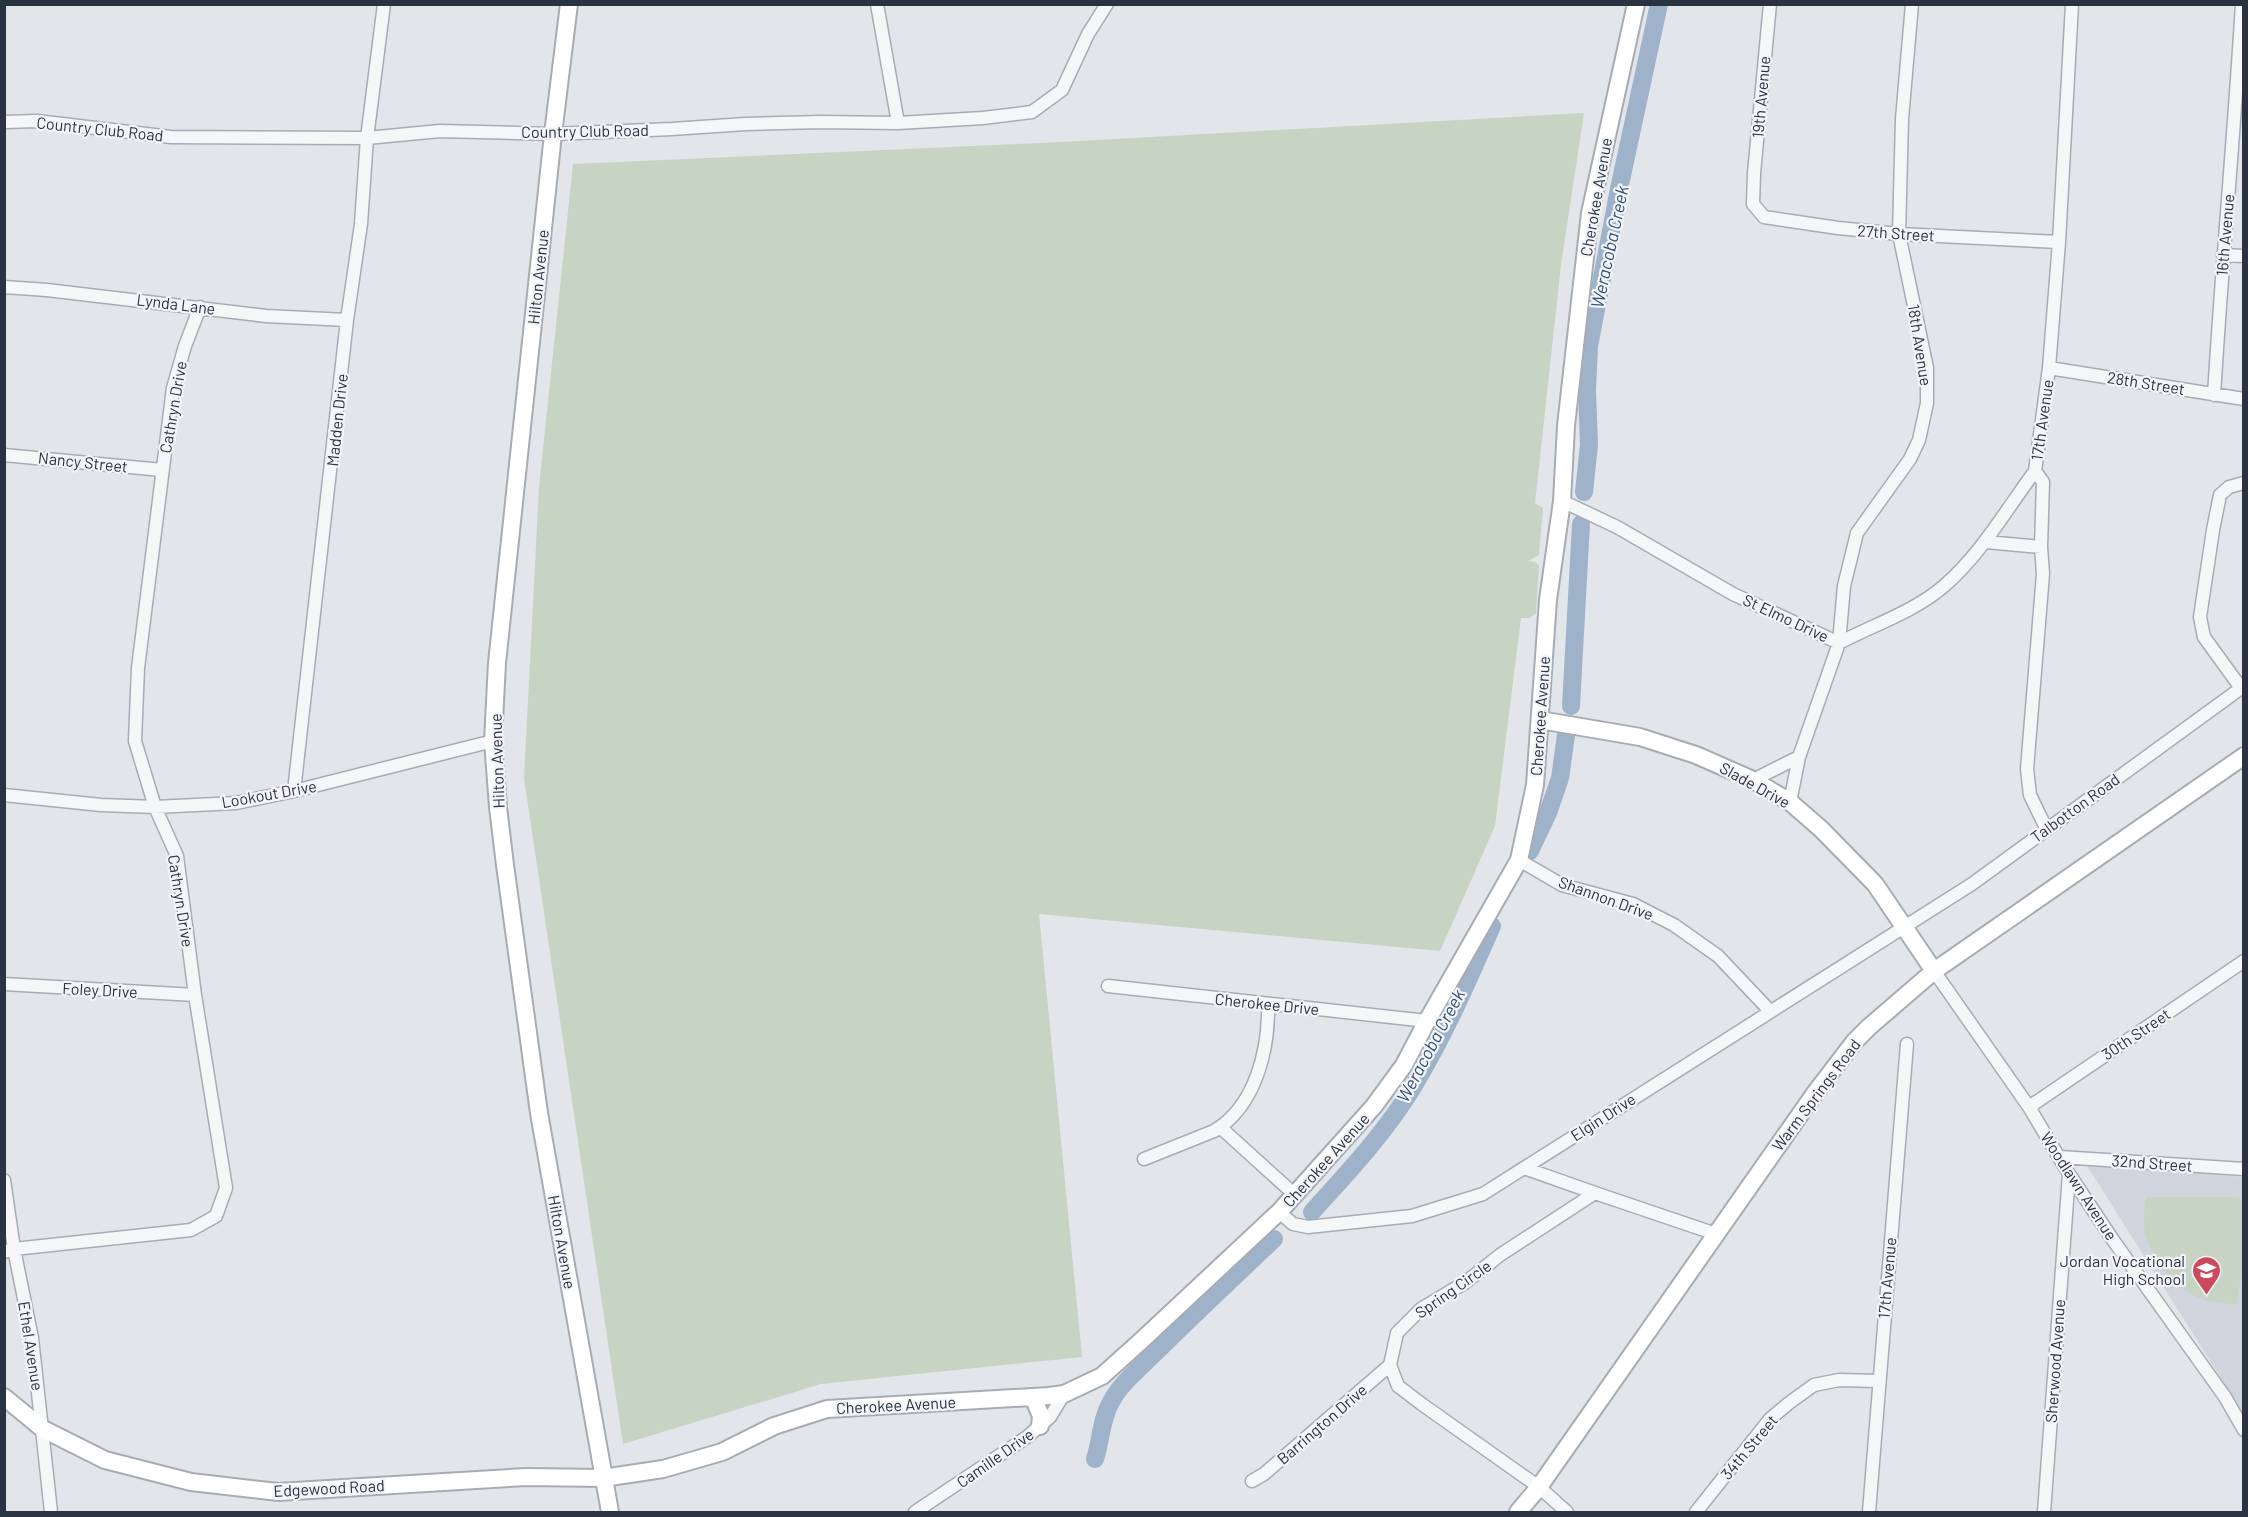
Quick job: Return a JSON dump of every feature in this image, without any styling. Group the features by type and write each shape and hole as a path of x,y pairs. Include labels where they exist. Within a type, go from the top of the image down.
{"street":[{"name":"Madden Drive","path":"294,791 361,224 367,138 384,4"},
{"name":"Hilton Avenue","path":"569,4 552,134 497,663 493,741 498,807 538,1113 610,1512"},
{"path":"877,4 898,123"},
{"name":"Country Club Road","path":"4,122 37,121 171,136 367,138 440,131 552,134 745,124 898,123 984,118 1032,112 1062,90 1088,34 1107,4"},
{"name":"Cherokee Avenue","path":"603,1478 663,1469 722,1452 774,1426 827,1409 1064,1394 1102,1376 1279,1212 1390,1086 1519,860 1535,785 1548,600 1562,501 1566,426 1590,213 1636,4"},
{"name":"19th Avenue","path":"1754,190 1770,4"},
{"name":"18th Avenue","path":"1790,802 1799,757 1839,643 1844,586 1857,533 1910,459 1919,440 1927,403 1927,368 1899,234 1902,119 1912,4"},
{"name":"17th Avenue","path":"2046,828 2030,795 2027,770 2043,574 2041,547 2043,482 2035,471 2049,368 2059,242 2072,4"},
{"name":"16th Avenue","path":"2214,395 2223,255 2239,116 2242,4"},
{"name":"27th Street","path":"1754,190 1753,204 1764,217 1828,227 1899,234 2059,242"},
{"path":"2223,255 2244,256"},
{"name":"Lynda Lane","path":"4,287 266,316 348,320"},
{"name":"Cathryn Drive","path":"9,1251 191,1230 216,1216 226,1188 195,995 177,856 155,807 135,741 138,668 173,388 185,346 200,307"},
{"name":"28th Street","path":"2049,368 2244,399"},
{"name":"Nancy Street","path":"4,455 162,470"},
{"name":"St Elmo Drive","path":"1562,501 1617,527 1733,594 1839,643 1900,614 1943,587 1986,542 2035,471"},
{"path":"2242,687 2204,637 2200,617 2212,530 2220,495 2229,487 2244,483"},
{"path":"1986,542 2041,547"},
{"name":"Talbotton Road","path":"1904,928 1972,884 2242,687"},
{"name":"Slade Drive","path":"1540,720 1640,737 1696,755 1753,780 1790,802 1821,829 1875,884 1934,971"},
{"name":"Lookout Drive","path":"4,795 101,805 155,807 236,803 294,791 493,741"},
{"name":"Warm Springs Road","path":"1518,1512 1539,1487 1815,1093 1854,1042 1934,971 2244,756"},
{"path":"1753,780 1799,757"},
{"name":"Shannon Drive","path":"1519,860 1562,885 1633,904 1674,925 1718,956 1770,1011"},
{"name":"Elgin Drive","path":"1279,1212 1293,1224 1308,1227 1412,1216 1483,1194 1904,928"},
{"name":"30th Street","path":"2029,1107 2244,961"},
{"name":"Woodlawn Avenue","path":"1934,971 2029,1107 2069,1174 2225,1397 2244,1430"},
{"name":"Foley Drive","path":"4,984 195,995"},
{"name":"Cherokee Drive","path":"1108,986 1427,1021"},
{"path":"1144,1159 1220,1127 1242,1105 1251,1090 1262,1057 1268,1031 1268,1004"},
{"name":"17th Avenue","path":"1869,1512 1907,1044"},
{"path":"1220,1127 1294,1194"},
{"name":"32nd Street","path":"2060,1157 2244,1170"},
{"path":"1524,1168 1716,1234"},
{"name":"Sherwood Avenue","path":"2044,1512 2069,1174"},
{"name":"Ethel Avenue","path":"4,1180 9,1251 32,1338 51,1512"},
{"name":"Spring Circle","path":"1390,1365 1397,1333 1421,1309 1466,1282 1500,1255 1595,1193"},
{"path":"1390,1365 1398,1386 1539,1487 1567,1512"},
{"name":"Barrington Drive","path":"1252,1481 1264,1474 1390,1365"},
{"name":"34th Street","path":"1696,1512 1770,1419 1814,1385 1839,1380 1879,1381"},
{"name":"Camille Drive","path":"915,1512 1027,1437 1050,1417 1064,1394"},
{"name":"Edgewood Road","path":"4,1397 43,1429 105,1460 191,1482 278,1492 526,1477 603,1478"},
{"path":"1034,1397 1041,1416 1040,1426"}],"shaded area":[{"name":"Jordan Vocational High School","path":"2086,1164 2243,1177 2243,1413"}],"green space":[{"path":"1584,113 1561,265 1535,503 1543,508 1539,555 1528,561 1535,562 1539,566 1536,613 1530,618 1521,618 1495,826 1440,951 1039,914 1082,1357 821,1384 623,1444 524,778 539,487 573,164 1062,142"},
{"path":"2146,1197 2238,1197 2243,1203 2243,1268 2236,1305 2208,1301 2198,1297 2170,1277 2156,1259 2145,1234"}],"waterway":[{"name":"Weracoba Creek","path":"1584,492 1589,445 1587,390 1589,346 1619,189 1659,4"},
{"name":"Weracoba Creek","path":"1571,706 1581,524"},
{"name":"Weracoba Creek","path":"1530,851 1548,813 1560,778 1566,735"},
{"name":"Weracoba Creek","path":"1312,1212 1378,1136 1413,1087 1465,988 1492,926"},
{"name":"Weracoba Creek","path":"1095,1459 1105,1416 1120,1389 1274,1239"}],"place":[{"name":"Jordan Vocational High School","path":"2206,1296"}]}
